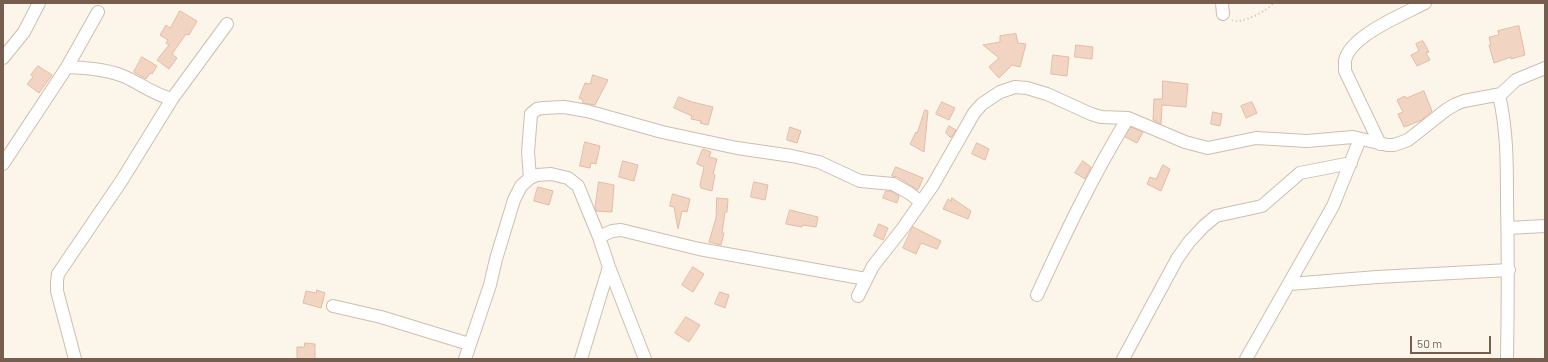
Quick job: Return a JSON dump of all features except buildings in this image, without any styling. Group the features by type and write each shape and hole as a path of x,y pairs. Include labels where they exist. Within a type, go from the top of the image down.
{"street":[{"path":"3,58 24,32 39,3"},
{"path":"1380,144 1345,71 1345,60 1351,50 1372,30 1425,3"},
{"path":"3,164 67,67 98,12"},
{"path":"76,359 58,291 58,274 122,180 172,99 227,24"},
{"path":"67,67 104,70 124,77 163,97 172,99"},
{"path":"858,296 873,266 933,186 974,113 982,104 993,96 1007,89 1015,87 1036,90 1091,114 1100,117 1128,118 1185,142 1208,148 1256,138 1307,141 1338,138 1360,139 1380,144 1394,145 1408,140 1456,104 1499,95 1516,80 1545,68"},
{"path":"1499,95 1506,135 1509,270 1507,359"},
{"path":"530,178 528,152 531,114 537,109 564,107 662,132 736,148 792,156 819,162 860,180 893,184 921,202"},
{"path":"1037,295 1090,184 1107,151 1128,118"},
{"path":"1246,359 1333,206 1360,139"},
{"path":"1123,359 1177,259 1204,226 1216,216 1262,206 1300,174 1351,163"},
{"path":"465,359 468,344 480,316 490,285 496,259 514,200 521,186 530,178 537,175 551,174 568,178 576,183 599,237 609,267 645,359"},
{"path":"1508,228 1545,226"},
{"path":"599,237 612,231 621,230 699,249 866,279"},
{"path":"581,359 609,267"},
{"path":"1290,284 1384,276 1509,270"},
{"path":"333,306 381,317 468,344"}],"path":[{"path":"1223,8 1235,22 1240,22 1262,12 1274,3"}]}
